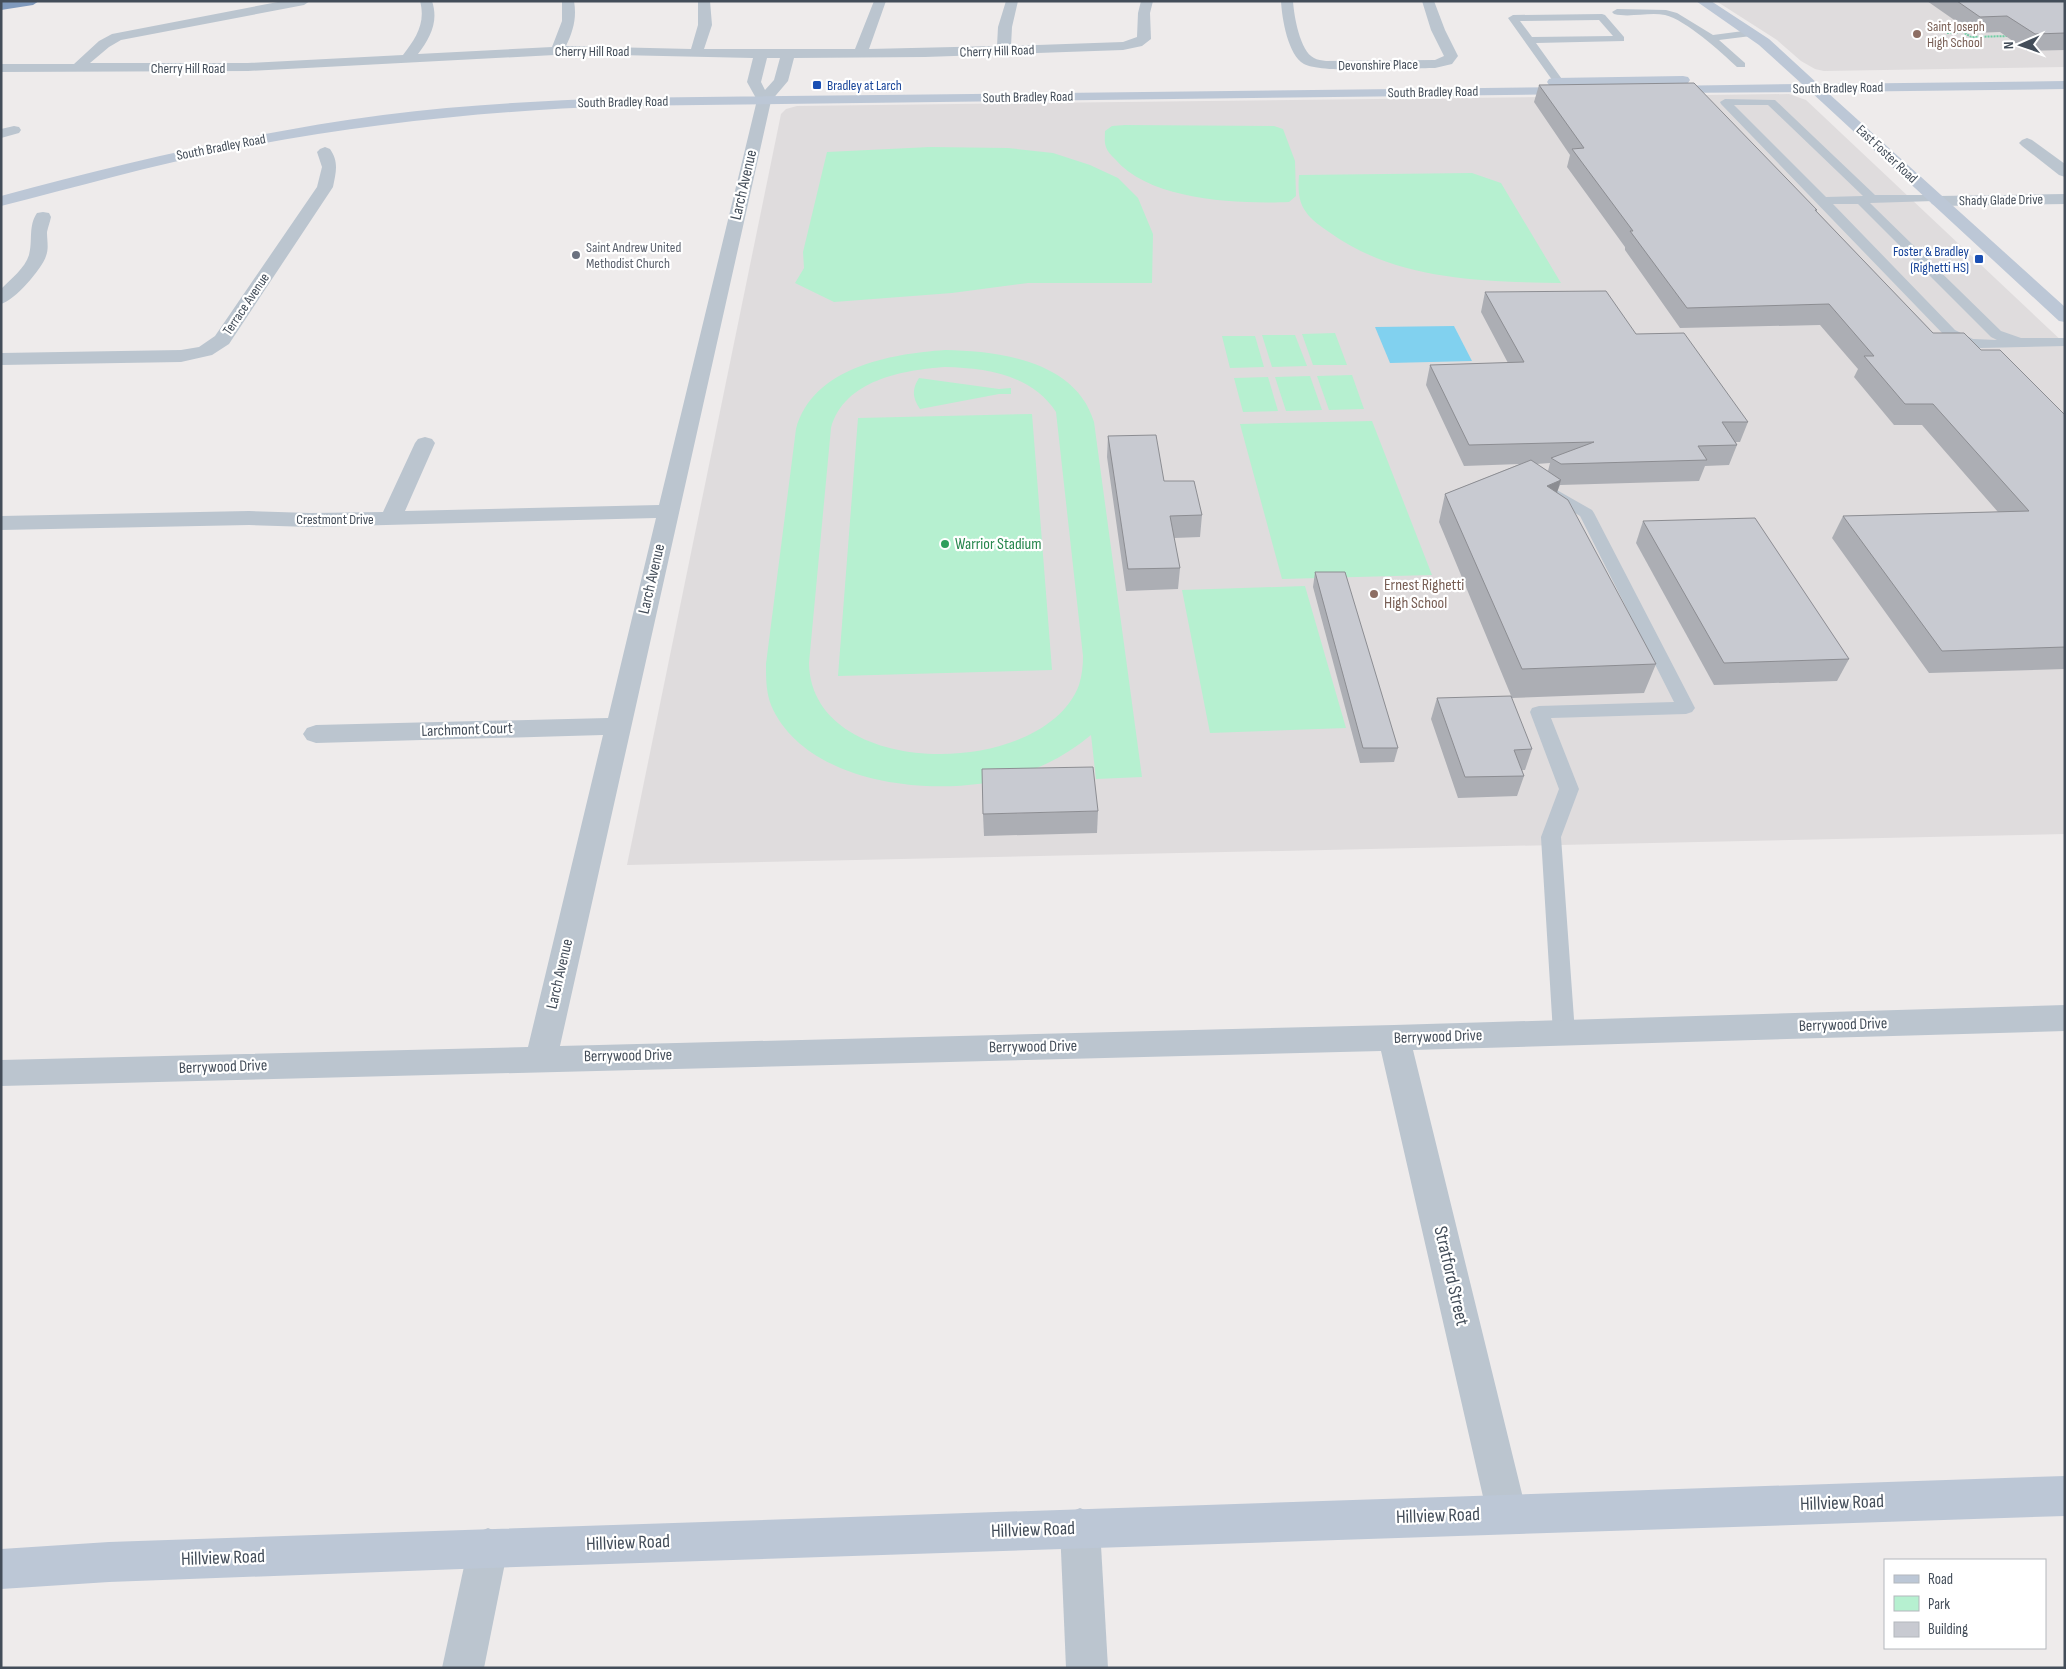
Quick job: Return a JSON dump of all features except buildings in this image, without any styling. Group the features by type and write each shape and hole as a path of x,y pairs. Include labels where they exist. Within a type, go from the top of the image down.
{"highway":[{"path":"1,6 33,1"}],"main road":[{"name":"East Foster Road","path":"1702,1 1764,42 2065,317"},
{"name":"South Bradley Road","path":"1,187 189,142 281,125 373,111 541,95 621,92 765,94 1810,84 2065,76"},
{"name":"South Bradley Road","path":"1,201 95,175 192,152 283,134 383,119 540,104 765,94 1559,82 2065,85"},
{"name":"Hillview Road","path":"1,1569 109,1562 488,1548 2065,1496"}],"street":[{"path":"78,66 104,44 117,37 304,1"},
{"path":"407,59 425,33 429,21 426,1"},
{"path":"557,51 568,25 570,10 568,1"},
{"path":"696,53 705,25 704,1"},
{"path":"862,53 870,24 880,1"},
{"path":"1004,51 1005,27 1012,1"},
{"name":"Cherry Hill Road","path":"1,68 78,66 239,68 557,51 761,54 1004,51 1123,46 1137,44 1144,39 1144,13 1147,1"},
{"name":"Devonshire Place","path":"1287,1 1290,24 1302,55 1310,62 1326,65 1435,64 1446,61 1451,56 1438,30 1428,1"},
{"path":"761,54 754,82 765,94 781,81 788,53"},
{"name":"Larch Avenue","path":"541,1058 765,94"},
{"path":"2027,143 2065,172"},
{"name":"Terrace Avenue","path":"1,359 182,356 204,351 222,340 325,187 330,167 325,152"},
{"name":"Shady Glade Drive","path":"1936,199 2065,199"},
{"path":"1,299 23,277 37,258 40,244 39,232 43,217"},
{"path":"391,518 425,444"},
{"name":"Crestmont Drive","path":"1,523 249,518 310,520 668,512"},
{"name":"Larchmont Court","path":"316,734 618,726"},
{"name":"Berrywood Drive","path":"1,1073 1394,1038 2065,1018"},
{"name":"Stratford Street","path":"1394,1038 1508,1514"},
{"path":"1080,1528 1087,1668"},
{"path":"463,1668 488,1548"}],"lane":[{"path":"1617,12 1662,12 1674,15 1711,38 1741,66"},
{"path":"1529,40 1621,39 1602,16 1513,18 1559,82"},
{"path":"1711,38 1751,33"},
{"path":"1868,200 1771,102 1725,102 1960,340 1974,345 2065,342"},
{"path":"1823,201 1936,199"},
{"path":"1868,200 1864,204 1996,334 2006,340 2024,343"},
{"path":"1533,480 1586,513 1686,708 1539,712 1568,789 1551,837 1564,1033"}],"path":[{"path":"1947,33 1963,32 1971,37 2013,36"}],"shaded area":[{"name":"Saint Joseph High School","path":"1716,1 2065,1 2065,67 1824,71 1815,69 1801,61 1777,40"},
{"name":"Ernest Righetti High School","path":"1789,94 1806,100 2065,344 2065,834 627,865 781,114 786,109 797,106"}],"green space":[{"path":"1112,126 1274,126 1283,129 1295,161 1296,196 1289,202 1221,200 1172,192 1150,184 1130,173 1107,149 1105,131"},
{"path":"930,147 1008,148 1053,153 1090,165 1118,178 1138,198 1153,234 1152,283 1028,283 952,293 834,302 795,283 804,268 803,252 827,152"},
{"path":"1472,173 1501,183 1561,283 1470,279 1411,269 1382,260 1355,248 1317,223 1303,208 1299,195 1299,175"},
{"path":"1335,333 1347,365 1313,365 1302,334"},
{"path":"1262,335 1295,335 1307,366 1272,367"},
{"path":"1222,336 1255,336 1264,367 1230,368"},
{"path":"966,351 1012,357 1053,373 1071,385 1085,401 1094,422 1142,777 1096,779 1091,735 1074,748 1046,764 1015,776 985,783 951,786 915,785 879,780 844,770 814,754 789,733 771,705 767,690 766,664 796,429 805,408 819,391 836,378 856,368 878,360 924,352","holes":["945,367 992,372 1021,382 1046,399 1056,412 1083,667 1079,685 1057,716 1022,738 979,751 932,754 886,747 847,730 820,702 809,663 831,428 838,412 848,399 862,388 877,381 911,371"]},
{"path":"1352,375 1364,409 1329,410 1317,376"},
{"path":"1310,376 1322,410 1286,411 1275,377"},
{"path":"1268,377 1278,411 1243,412 1234,378"},
{"path":"919,378 999,389 1011,388 1011,394 999,394 920,409 915,401 914,393"},
{"name":"Warrior Stadium","path":"1032,414 1052,670 838,676 858,418"},
{"path":"1372,421 1432,575 1282,579 1240,424"},
{"path":"1305,586 1346,728 1210,733 1182,590"}],"water":[{"path":"1454,326 1472,361 1390,363 1375,327"}],"place":[{"name":"Saint Joseph High School","path":"1917,34"},
{"name":"Bradley at Larch","path":"817,85"},
{"name":"Saint Andrew United Methodist Church","path":"576,255"},
{"name":"Foster & Bradley (Righetti HS)","path":"1979,259"},
{"name":"Warrior Stadium","path":"945,544"},
{"name":"Ernest Righetti High School","path":"1374,594"}]}
